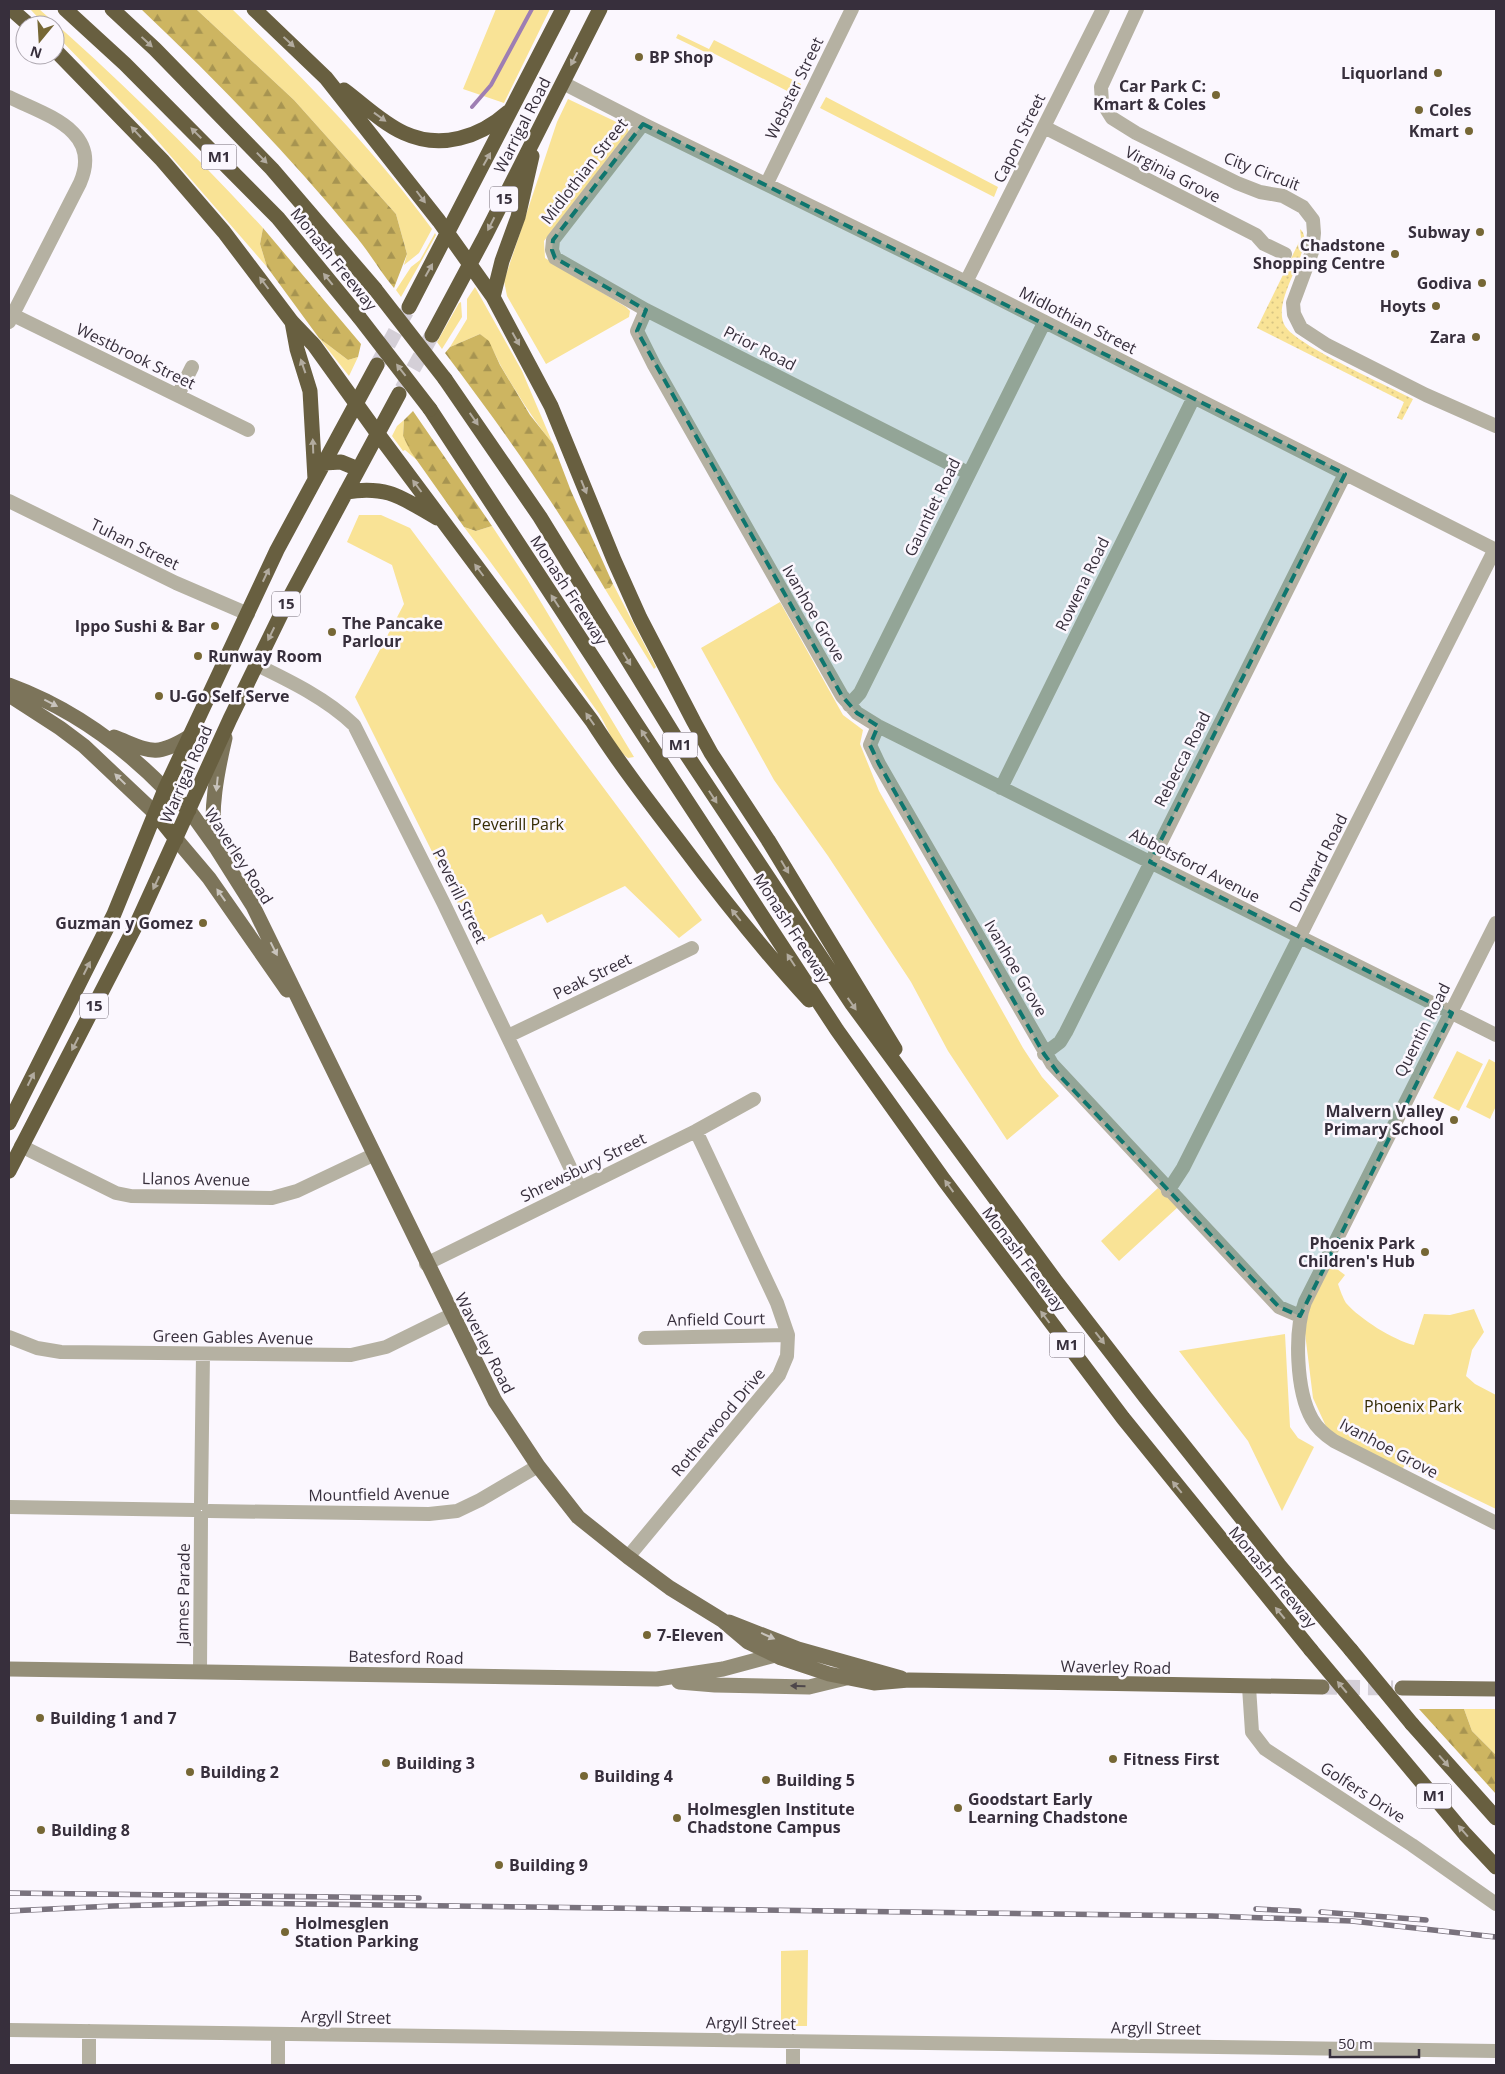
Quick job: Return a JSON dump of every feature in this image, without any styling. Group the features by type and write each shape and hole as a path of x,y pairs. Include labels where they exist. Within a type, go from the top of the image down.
{"highway":[{"name":"Monash Freeway","path":"65,9 125,64 278,218 359,317 430,409 837,1030 950,1188 1111,1402 1253,1581 1496,1867"},
{"name":"Monash Freeway","path":"112,9 155,49 272,169 375,288 446,379 540,517 731,824 852,1004 924,1103 1055,1280 1279,1565 1412,1724 1496,1818"},
{"path":"254,9 326,78 404,133 446,140 473,135 496,122 515,106"},
{"name":"Warrigal Road","path":"409,307 515,106 563,9"},
{"name":"Warrigal Road","path":"432,335 600,9"},
{"path":"65,60 123,118 194,196 230,239 292,322 314,345 592,721 617,760 709,881 772,960 837,1030"},
{"path":"326,78 448,233 493,297 551,406 629,593 698,730 875,1014 924,1103"},
{"path":"493,297 502,261 518,217 537,134"},
{"path":"292,322 297,349 310,391 315,480"},
{"name":"Warrigal Road","path":"9,1123 114,914 165,789 281,542 377,365"},
{"name":"Warrigal Road","path":"9,1171 138,922 230,719 286,604 400,394"},
{"path":"324,463 341,462 358,469"},
{"path":"346,492 367,488 383,490 398,496 444,523"},
{"name":"Waverley Road","path":"165,789 189,810"},
{"name":"Waverley Road","path":"155,813 176,839"}],"main road":[{"name":"Waverley Road","path":"9,686 56,706 90,726 126,752 165,789"},
{"name":"Waverley Road","path":"9,695 84,746 155,813"},
{"path":"217,849 214,829 219,764 230,719"},
{"path":"90,726 157,751 166,750 189,737"},
{"name":"Waverley Road","path":"189,810 217,849 252,906 305,1012 450,1315 494,1401 538,1466 578,1517 628,1557 670,1588 722,1620 748,1642 774,1656 813,1670 846,1678 874,1683 909,1680 1322,1688"},
{"name":"Waverley Road","path":"176,839 209,878 272,970 305,1012"},
{"name":"Waverley Road","path":"722,1620 756,1631 798,1649 909,1680"},
{"name":"Batesford Road","path":"9,1669 657,1679 723,1669 798,1649"},
{"path":"657,1679 715,1685 809,1687 846,1678"},
{"path":"1402,1688 1496,1689"}],"street":[{"name":"Webster Street","path":"767,183 852,9"},
{"name":"Capon Street","path":"966,282 1103,9"},
{"name":"City Circuit","path":"1137,9 1101,87 1102,102 1112,118 1136,133 1237,183 1260,192 1291,199 1303,206 1313,220 1314,233 1312,252 1293,303 1294,314 1301,328 1327,345 1426,395 1496,426"},
{"name":"Midlothian Street","path":"563,83 966,282 1044,323 1496,549"},
{"path":"9,97 71,128 80,139 85,157 85,167 80,183 10,317"},
{"name":"Midlothian Street","path":"553,240 643,124"},
{"name":"Virginia Grove","path":"1044,127 1256,236 1264,244 1284,254"},
{"name":"Prior Road","path":"553,240 552,250 555,258 646,310 968,473"},
{"name":"Ivanhoe Grove","path":"646,310 637,331 654,365 849,705 864,719 878,726 870,745 879,764 1044,1054 1061,1077 1279,1306 1300,1316 1299,1342 1304,1400 1312,1419 1320,1430 1334,1441 1496,1523"},
{"name":"Westbrook Street","path":"10,317 178,395 248,430"},
{"name":"Gauntlet Road","path":"849,705 860,692 1044,323"},
{"path":"178,395 192,367"},
{"name":"Rowena Road","path":"1000,788 1194,397"},
{"name":"Rebecca Road","path":"1044,1054 1060,1042 1066,1032 1345,474"},
{"name":"Tuhan Street","path":"9,501 176,583 248,614"},
{"name":"Durward Road","path":"1168,1191 1183,1168 1496,549"},
{"name":"Peverill Street","path":"257,665 290,681 339,712 354,725 508,1036 580,1188"},
{"name":"Abbotsford Avenue","path":"878,726 1496,1035"},
{"name":"Quentin Road","path":"1300,1316 1496,922"},
{"name":"Peak Street","path":"508,1036 692,948"},
{"name":"Shrewsbury Street","path":"426,1264 696,1131 754,1099"},
{"name":"Rotherwood Drive","path":"628,1557 779,1376 787,1356 788,1335 778,1303 696,1131"},
{"name":"Llanos Avenue","path":"21,1146 116,1193 140,1196 272,1198 297,1191 373,1155"},
{"name":"Green Gables Avenue","path":"9,1337 36,1348 61,1352 351,1356 386,1346 450,1315"},
{"name":"Anfield Court","path":"645,1338 788,1335"},
{"name":"James Parade","path":"200,1671 204,1354"},
{"name":"Mountfield Avenue","path":"9,1507 429,1514 457,1511 480,1500 538,1466"},
{"name":"Golfers Drive","path":"1249,1687 1252,1732 1265,1749 1412,1845 1496,1904"},
{"name":"Argyll Street","path":"9,2030 1495,2050"},
{"path":"89,2031 89,2065"},
{"path":"278,2034 278,2065"},
{"path":"792,2065 793,2041"}],"highlighted area":[{"path":"643,124 1345,474 1150,862 1452,1013 1300,1316 1279,1307 1061,1077 1044,1054 879,764 870,745 878,726 857,713 842,696 637,331 646,310 555,258 552,250 553,240"}],"green space":[{"path":"30,9 39,9 46,15 36,15"},
{"path":"141,9 196,9 294,100 396,214 407,254 394,288 358,240 277,146 196,62"},
{"path":"196,9 232,9 362,142 432,229 419,253 404,265 407,254 396,214 294,100"},
{"path":"496,9 550,9 504,103 463,89"},
{"path":"65,32 182,143 263,228 260,244 267,267 149,131 65,44"},
{"path":"678,34 709,49 714,40 801,84 795,95 711,52 707,53 676,38"},
{"path":"826,97 998,187 994,197 820,108"},
{"path":"568,99 627,127 629,132 544,241 545,258 630,311 629,317 546,364 507,296 504,281 557,122"},
{"path":"263,228 361,344 358,357 348,360 319,338 267,267 260,244"},
{"path":"1300,229 1304,236 1303,247 1283,302 1282,315 1285,326 1306,344 1413,399 1402,420 1397,418 1404,402 1257,328 1301,238"},
{"path":"435,233 436,235 401,297 396,290 411,267 420,260"},
{"path":"475,287 522,371 553,444 522,401 491,347 480,334 450,347 467,319 467,299"},
{"path":"461,302 462,317 442,349 437,342"},
{"path":"480,334 489,341 500,365 530,415 553,444 571,491 613,584 610,588 605,589 568,528 528,468 445,353 450,347"},
{"path":"319,338 348,360 358,357 349,376"},
{"path":"413,411 492,526 476,531 464,527 411,452 403,436 404,420"},
{"path":"404,420 403,436 418,461 405,450 403,451 392,436 397,426"},
{"name":"Peverill Park","path":"359,515 381,515 410,528 702,920 679,938 625,886 547,923 542,914 478,944 355,697 404,604 392,565 347,542"},
{"path":"492,526 527,579 634,757 628,758 618,748 597,711 464,527 476,531"},
{"path":"613,584 656,667 654,669 605,589 610,588"},
{"path":"780,602 843,715 863,730 860,744 879,791 1023,1048 1042,1077 1059,1096 1007,1140 948,1051 911,982 828,856 774,780 701,648"},
{"path":"1457,1051 1483,1064 1459,1111 1433,1098"},
{"path":"1489,1059 1496,1063 1496,1106 1490,1119 1466,1107"},
{"path":"1158,1188 1178,1207 1119,1261 1101,1241"},
{"name":"Phoenix Park","path":"1329,1263 1345,1275 1338,1284 1346,1303 1352,1309 1377,1328 1396,1339 1414,1345 1424,1314 1450,1315 1474,1309 1484,1332 1472,1350 1466,1376 1475,1384 1496,1395 1496,1509 1405,1465 1401,1471 1330,1435 1313,1398 1303,1317"},
{"path":"1285,1334 1290,1427 1298,1438 1314,1447 1282,1511 1248,1441 1179,1351"},
{"path":"1419,1709 1464,1709 1472,1731 1496,1755 1496,1794"},
{"path":"1464,1709 1496,1709 1496,1755 1472,1731"},
{"path":"808,1950 807,2026 781,2026 781,1951"}],"waterway":[{"path":"472,107 491,85 532,9"}],"tunnel":[{"path":"377,365 409,307"},
{"path":"402,389 432,335"},
{"path":"1322,1687 1393,1688"}],"railway":[{"path":"9,1893 419,1898"},
{"path":"9,1911 229,1903 1212,1916 1352,1921 1496,1937"},
{"path":"1256,1909 1299,1911"},
{"path":"1321,1912 1426,1920"}],"place":[{"name":"BP Shop","path":"639,57"},
{"name":"Liquorland","path":"1438,73"},
{"name":"Car Park C: Kmart & Coles","path":"1216,95"},
{"name":"Coles","path":"1419,110"},
{"name":"Kmart","path":"1469,131"},
{"name":"Subway","path":"1480,232"},
{"name":"Chadstone Shopping Centre","path":"1395,254"},
{"name":"Godiva","path":"1482,283"},
{"name":"Hoyts","path":"1436,306"},
{"name":"Zara","path":"1476,337"},
{"name":"Ippo Sushi & Bar","path":"215,626"},
{"name":"The Pancake Parlour","path":"332,632"},
{"name":"Runway Room","path":"198,656"},
{"name":"U-Go Self Serve","path":"159,696"},
{"name":"Guzman y Gomez","path":"203,923"},
{"name":"Malvern Valley Primary School","path":"1454,1120"},
{"name":"Phoenix Park Children's Hub","path":"1425,1252"},
{"name":"7-Eleven","path":"647,1635"},
{"name":"Building 1 and 7","path":"40,1718"},
{"name":"Fitness First","path":"1113,1759"},
{"name":"Building 3","path":"386,1763"},
{"name":"Building 2","path":"190,1772"},
{"name":"Building 4","path":"584,1776"},
{"name":"Building 5","path":"766,1780"},
{"name":"Goodstart Early Learning Chadstone","path":"958,1808"},
{"name":"Holmesglen Institute Chadstone Campus","path":"677,1818"},
{"name":"Building 8","path":"41,1830"},
{"name":"Building 9","path":"499,1865"},
{"name":"Holmesglen Station Parking","path":"285,1932"}]}
